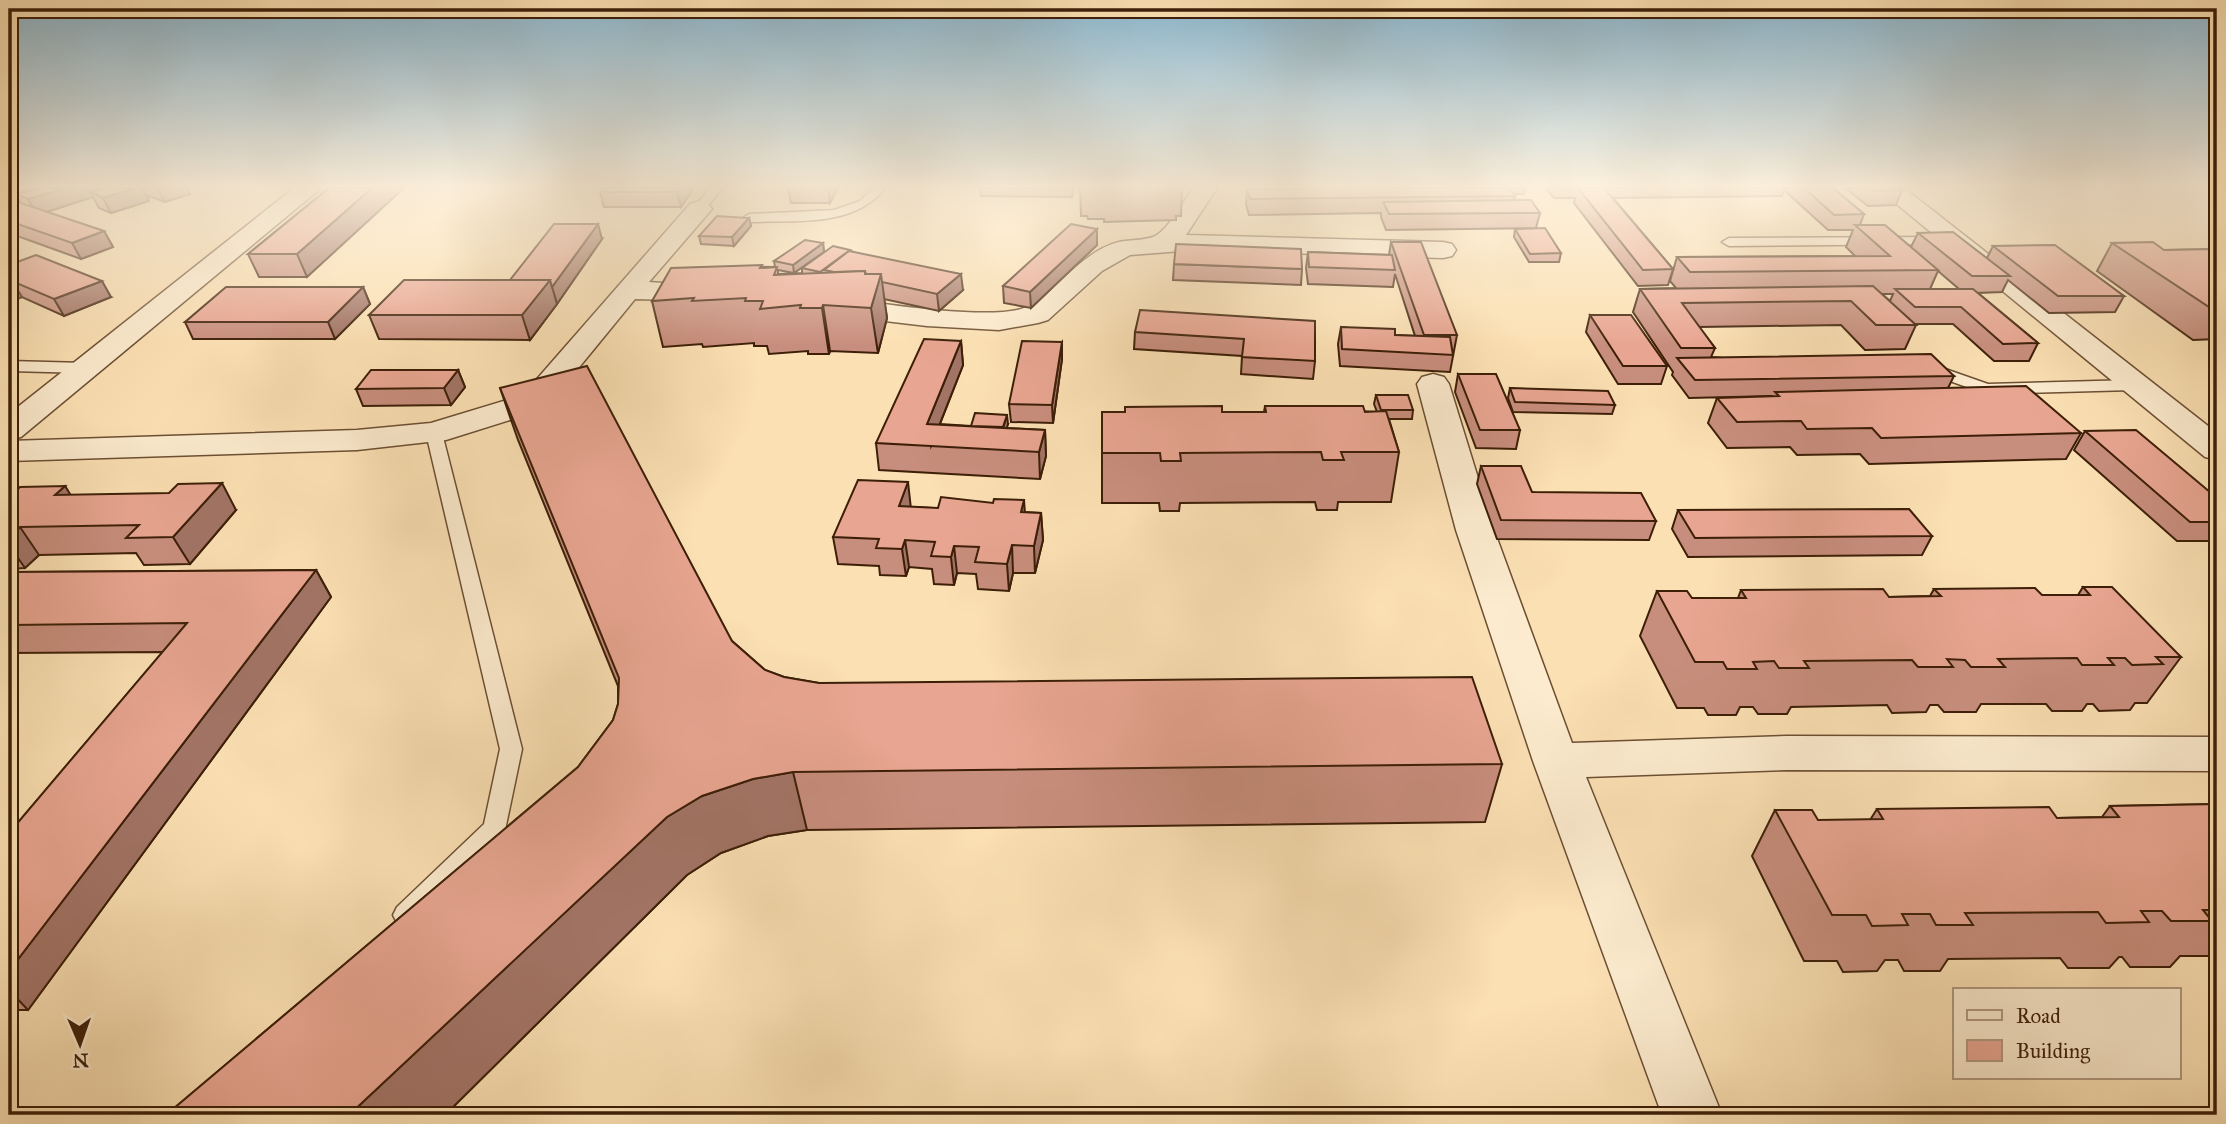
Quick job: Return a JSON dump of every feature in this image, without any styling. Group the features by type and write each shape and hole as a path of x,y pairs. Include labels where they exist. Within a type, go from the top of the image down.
{"street":[{"path":"9,430 244,240"},
{"path":"9,451 357,440 434,433 534,402 670,240"},
{"path":"1162,244 1166,240"},
{"path":"1956,240 2217,450"},
{"path":"802,302 927,317 999,321 1038,314 1092,265 1124,247 1194,242 1443,250"},
{"path":"626,290 737,295"},
{"path":"1433,384 1475,530 1556,761 1692,1115"},
{"path":"1556,761 1787,753 2217,754"}],"lane":[{"path":"1729,242 1904,240"},
{"path":"9,366 86,368"},
{"path":"1911,367 1924,367 1986,389 2133,385"},
{"path":"385,935 495,828 511,749 434,433"}],"building":[{"path":"265,240 312,240 297,254 248,254"},
{"path":"541,240 586,240 552,287 550,280 510,280"},
{"path":"804,240 823,243 793,265 774,261"},
{"path":"1053,240 1085,240 1030,292 1003,286"},
{"path":"1522,240 1553,240 1561,253 1530,254"},
{"path":"1620,240 1649,240 1673,269 1643,270"},
{"path":"1872,240 1903,240 1938,270 1690,272 1677,257 1890,256"},
{"path":"1927,240 1964,240 2010,276 1972,276"},
{"path":"1391,242 1421,242 1457,335 1424,335"},
{"path":"2153,242 2164,250 2217,249 2217,309 2212,309 2112,243"},
{"path":"1176,244 1301,249 1302,269 1174,264"},
{"path":"2055,245 2124,296 2058,296 1993,246"},
{"path":"833,246 850,250 820,272 802,268"},
{"path":"849,251 961,274 937,294 882,282 881,274 824,270"},
{"path":"1308,252 1392,255 1395,270 1309,267"},
{"path":"36,255 102,281 54,299 9,282 9,265"},
{"path":"762,265 760,268 777,267 774,275 865,271 865,274 881,274 871,308 823,305 822,308 800,308 801,305 760,309 763,301 745,301 746,298 652,301 671,268"},
{"path":"404,280 550,280 522,315 369,315"},
{"path":"1873,286 1916,325 1876,325 1851,301 1682,303 1715,348 1681,348 1640,289"},
{"path":"226,287 363,287 328,322 185,322"},
{"path":"1895,289 1973,289 2038,343 2003,344 1961,307 1915,307"},
{"path":"1140,310 1315,321 1315,361 1242,357 1244,339 1135,332"},
{"path":"1590,315 1631,315 1667,366 1623,366"},
{"path":"1341,327 1395,329 1395,335 1450,337 1453,355 1342,349"},
{"path":"924,339 961,341 927,424 1045,430 1039,452 876,443"},
{"path":"1022,341 1062,342 1052,405 1009,404"},
{"path":"1931,354 1954,376 1695,380 1677,358"},
{"path":"587,366 732,641 765,670 784,677 819,683 1472,677 1502,764 793,772 753,779 702,796 667,817 349,1115 166,1115 578,767 613,720 618,704 619,678 500,388"},
{"path":"371,370 458,370 444,388 356,389"},
{"path":"1458,374 1496,374 1520,430 1480,430"},
{"path":"2026,386 2081,433 1881,438 1872,428 1807,429 1801,421 1737,422 1717,398 1779,396 1775,392"},
{"path":"1510,388 1608,391 1615,405 1515,402"},
{"path":"1376,395 1408,395 1413,410 1381,410"},
{"path":"1222,406 1222,412 1266,412 1265,406 1363,406 1365,412 1386,411 1399,452 1341,452 1344,460 1323,460 1321,452 1180,453 1181,461 1161,461 1160,453 1102,453 1102,412 1125,412 1125,407"},
{"path":"975,413 1007,415 1003,427 971,426"},
{"path":"2136,430 2217,498 2217,522 2190,522 2085,431"},
{"path":"1481,466 1521,466 1532,492 1641,493 1656,521 1501,520"},
{"path":"858,480 908,482 899,506 938,508 941,497 993,503 994,499 1024,500 1021,512 1041,513 1034,546 1012,545 1007,564 975,562 979,547 954,546 951,557 931,556 935,542 905,540 902,549 876,548 879,539 833,537"},
{"path":"222,483 173,537 126,538 139,525 20,527 9,538 9,497 20,487 65,486 55,495 169,493 178,484"},
{"path":"1909,509 1932,536 1695,538 1678,510"},
{"path":"316,570 9,971 9,833 187,623 9,625 9,572"},
{"path":"2083,587 2112,587 2181,657 2156,657 2163,664 2132,665 2125,658 2108,658 2114,665 2082,665 2077,658 1998,659 2005,667 1971,667 1965,660 1947,659 1953,667 1918,667 1912,660 1804,661 1809,668 1779,668 1774,661 1753,662 1757,669 1727,669 1723,662 1695,662 1657,591 1687,591 1692,598 1746,598 1741,590 1883,589 1889,597 1941,596 1934,589 2035,588 2042,595 2090,595"},
{"path":"2217,804 2217,910 2203,910 2212,921 2171,921 2162,911 2141,911 2149,922 2106,923 2098,912 1965,913 1973,925 1936,925 1930,914 1902,914 1908,925 1872,926 1866,915 1832,915 1775,810 1812,810 1818,820 1883,819 1877,809 2049,807 2057,818 2119,817 2110,806"}]}
